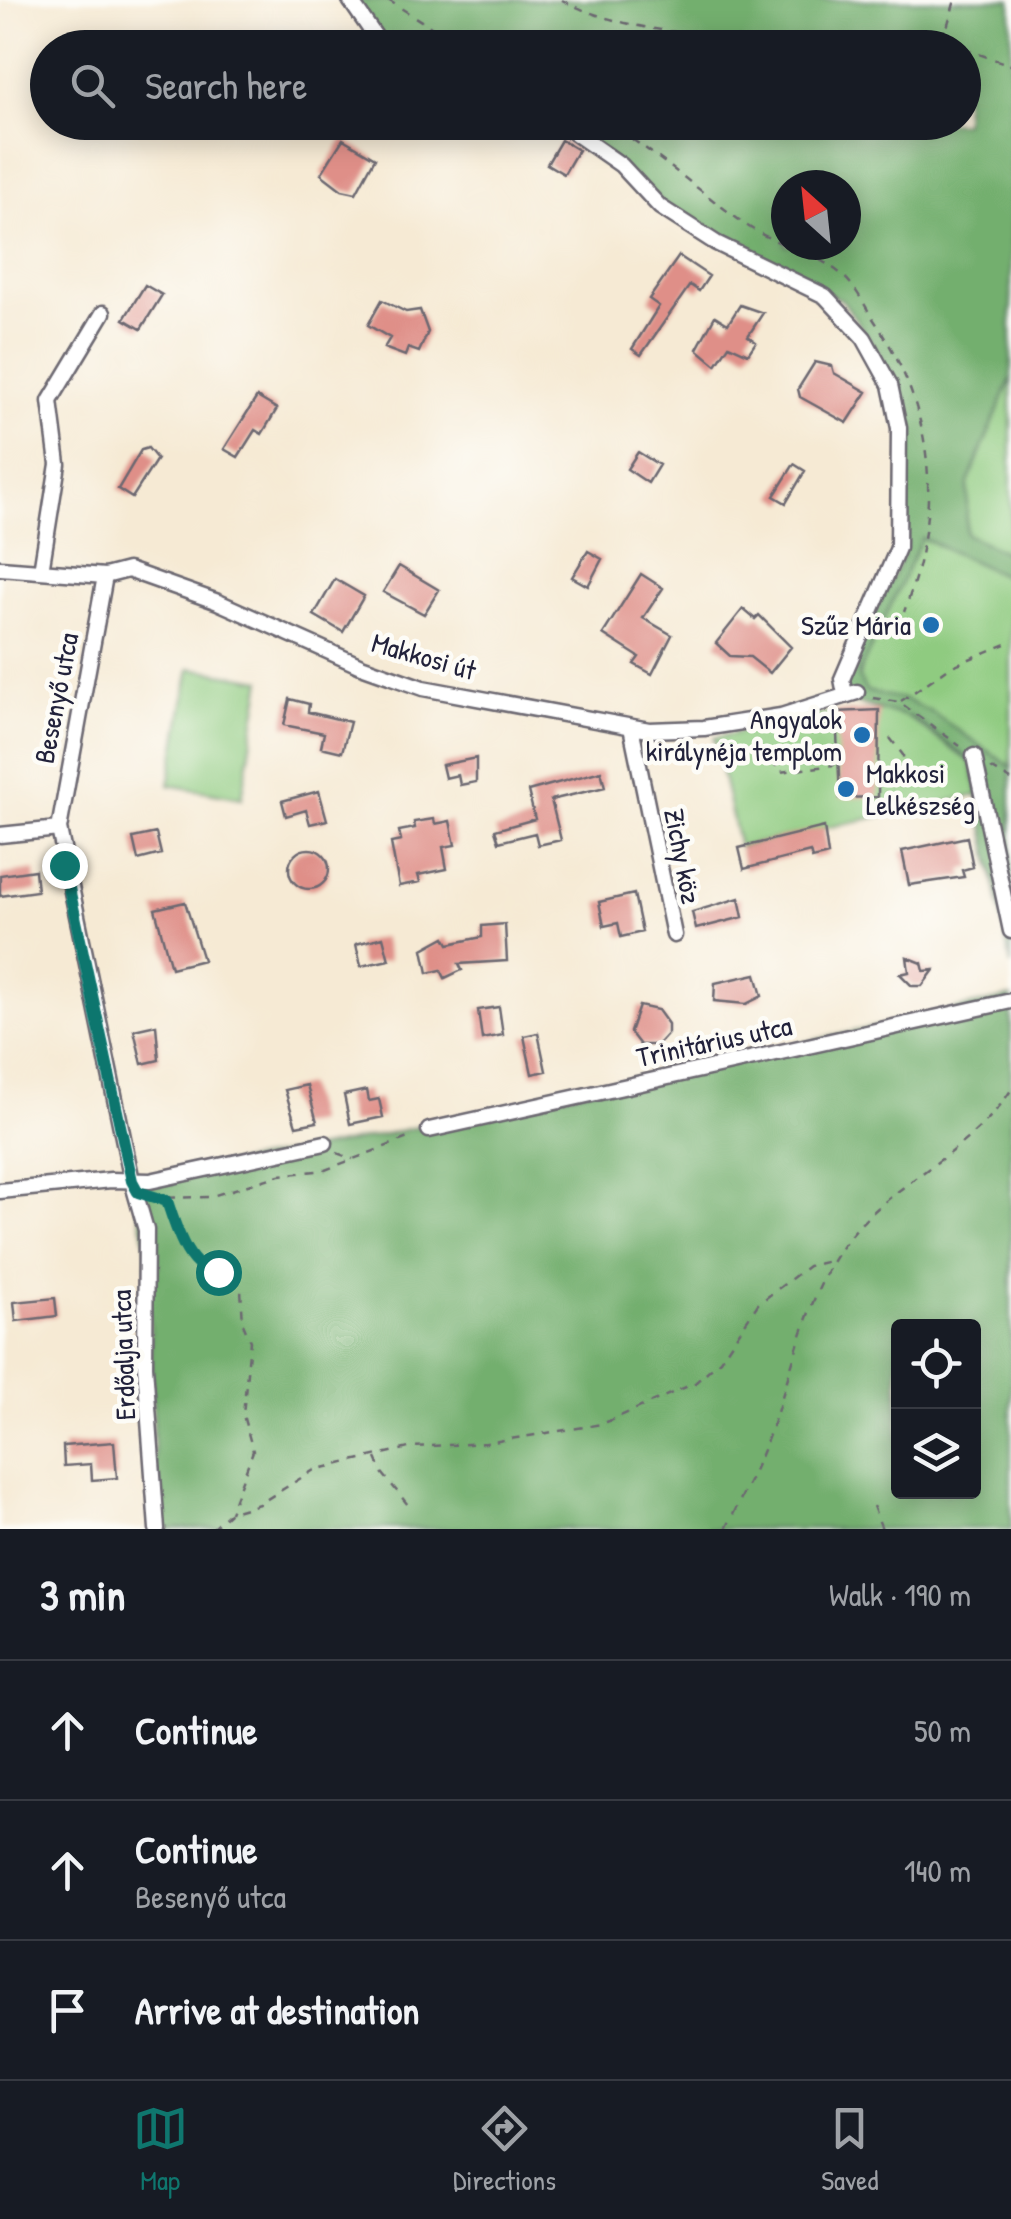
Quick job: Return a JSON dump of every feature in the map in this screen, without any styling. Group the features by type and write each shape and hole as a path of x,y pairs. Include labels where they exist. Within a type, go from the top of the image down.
{"street":[{"path":"350,0 371,30"},
{"path":"585,140 621,165 660,207 716,244 825,296 864,338 890,385 899,428 898,548 842,679 851,693"},
{"path":"41,571 58,464 50,401 103,314"},
{"name":"Makkosi út","path":"0,568 105,576 128,570 218,602 361,666 423,688 648,730 720,726 822,705 851,693"},
{"name":"Besenyő utca","path":"105,576 59,828 135,1187"},
{"name":"Zichy köz","path":"630,726 674,935"},
{"path":"974,756 1011,931"},
{"path":"0,836 59,828"},
{"name":"Trinitárius utca","path":"429,1130 1011,1001"},
{"path":"0,1191 135,1187 325,1143"},
{"name":"Erdőalja utca","path":"135,1187 146,1230 145,1366 158,1529"}],"path":[{"path":"388,0 436,30"},
{"path":"562,0 633,27 661,30"},
{"path":"946,30 955,0"},
{"path":"981,55 1011,65"},
{"path":"632,140 750,228 843,276 896,354 914,402 930,509 924,554 904,612"},
{"path":"899,702 950,667 1011,642"},
{"path":"851,693 899,702 974,756"},
{"path":"890,738 903,755 904,785 892,789"},
{"path":"772,760 780,772 836,765 832,740"},
{"path":"726,1529 754,1474 815,1300 834,1260 865,1221 984,1122 1011,1090"},
{"path":"135,1187 167,1201 222,1194 280,1175 325,1170 429,1130"},
{"path":"167,1201 187,1252 210,1273 232,1274 241,1288 242,1324 250,1348 244,1370 243,1416 253,1451 229,1513 212,1529"},
{"path":"229,1513 260,1504 314,1470 428,1444 486,1443 602,1424 695,1382 720,1360 758,1304 808,1266 834,1260"},
{"path":"376,1456 383,1474 412,1510"},
{"path":"872,1506 882,1529"}],"green space":[{"path":"354,0 1011,0 1011,378 968,483 966,534 1011,555 1011,579 922,538 858,675 866,691 906,700 933,713 1011,767 1011,966 971,761 913,718 843,700 838,681 903,556 905,427 879,353 842,300 724,243 665,205 587,140 981,140 981,30 376,30"},
{"path":"1011,378 1011,555 965,535 968,483"},
{"path":"922,537 1011,579 1011,767 933,713 906,700 866,692 858,681 866,655"},
{"path":"190,668 262,680 242,798 169,785"},
{"path":"898,710 971,763 978,795 739,847 714,738 820,714"},
{"path":"1011,997 1011,1529 157,1529 147,1249 132,1181 326,1147"}],"building":[{"path":"342,140 375,158 356,193 342,190 321,174"},
{"path":"561,140 578,150 564,174 547,164"},
{"path":"679,256 709,276 699,291 690,285 641,355 632,349 659,306 649,299"},
{"path":"145,285 162,295 141,329 124,319"},
{"path":"382,300 406,312 420,310 428,332 419,352 408,348 405,356 384,348 390,338 368,325"},
{"path":"740,305 763,313 748,336 756,342 748,354 729,345 716,365 697,349 715,316 728,324"},
{"path":"815,362 832,366 834,373 867,392 847,423 800,397 798,389"},
{"path":"257,397 277,409 262,434 255,430 238,457 224,449"},
{"path":"148,448 157,459 132,498 118,489 141,450"},
{"path":"638,452 659,465 648,483 627,469"},
{"path":"794,464 805,471 786,503 774,496"},
{"path":"588,551 602,559 588,586 572,577"},
{"path":"399,566 439,590 424,614 383,592"},
{"path":"641,574 663,588 643,618 672,635 652,674 634,664 639,657 603,634"},
{"path":"335,579 364,596 343,632 314,615"},
{"path":"743,609 755,619 759,615 791,647 770,673 750,657 730,656 716,643"},
{"path":"290,699 309,704 308,712 350,722 342,752 321,747 324,733 284,725"},
{"name":"Angyalok királynéja templom","path":"879,710 878,797 840,798 836,712"},
{"path":"476,758 476,782 460,785 458,775 445,778 442,765"},
{"path":"601,771 605,787 551,800 561,840 538,845 535,833 499,842 495,830 535,819 528,791"},
{"path":"319,791 327,820 310,824 306,810 286,816 282,801"},
{"path":"434,819 435,824 450,821 455,845 443,847 447,869 418,875 420,882 399,886 391,843 401,841 399,831 415,828 414,822"},
{"path":"824,827 828,855 812,859 810,852 744,869 739,848"},
{"path":"156,833 161,854 138,860 133,838"},
{"path":"967,837 973,867 962,870 964,877 909,885 902,851"},
{"path":"309,849 323,855 329,869 323,883 309,889 295,883 289,869 295,855"},
{"path":"35,870 37,891 0,896 0,875"},
{"path":"634,894 642,932 621,937 618,923 604,926 599,902"},
{"path":"739,898 743,917 696,929 692,912"},
{"path":"185,902 203,960 171,968 155,909"},
{"path":"505,924 507,961 459,964 462,970 445,978 441,970 428,973 423,949 445,937 449,944 482,937 482,926"},
{"path":"383,937 389,960 361,966 356,944"},
{"path":"907,957 922,963 924,971 934,970 922,986 912,986 900,974 909,972"},
{"path":"756,974 762,996 746,1004 714,1001 715,983"},
{"path":"639,1006 658,1010 668,1024 668,1033 657,1045 640,1045 630,1032"},
{"path":"499,1007 503,1035 482,1039 478,1010"},
{"path":"156,1025 159,1060 142,1064 134,1030"},
{"path":"538,1033 546,1071 532,1074 524,1036"},
{"path":"307,1085 317,1122 296,1126 285,1090"},
{"path":"367,1090 369,1101 379,1099 383,1117 350,1124 344,1095"},
{"path":"55,1298 57,1316 16,1321 14,1302"},
{"path":"114,1442 117,1478 92,1480 91,1464 64,1466 63,1446"}],"place":[{"name":"Szűz Mária","path":"931,625"},
{"name":"Angyalok királynéja templom","path":"862,735"},
{"name":"Makkosi Lelkészség","path":"846,789"}],"route":[{"path":"64,865 132,1181 138,1192 167,1201 187,1252 205,1270 218,1272"}]}
